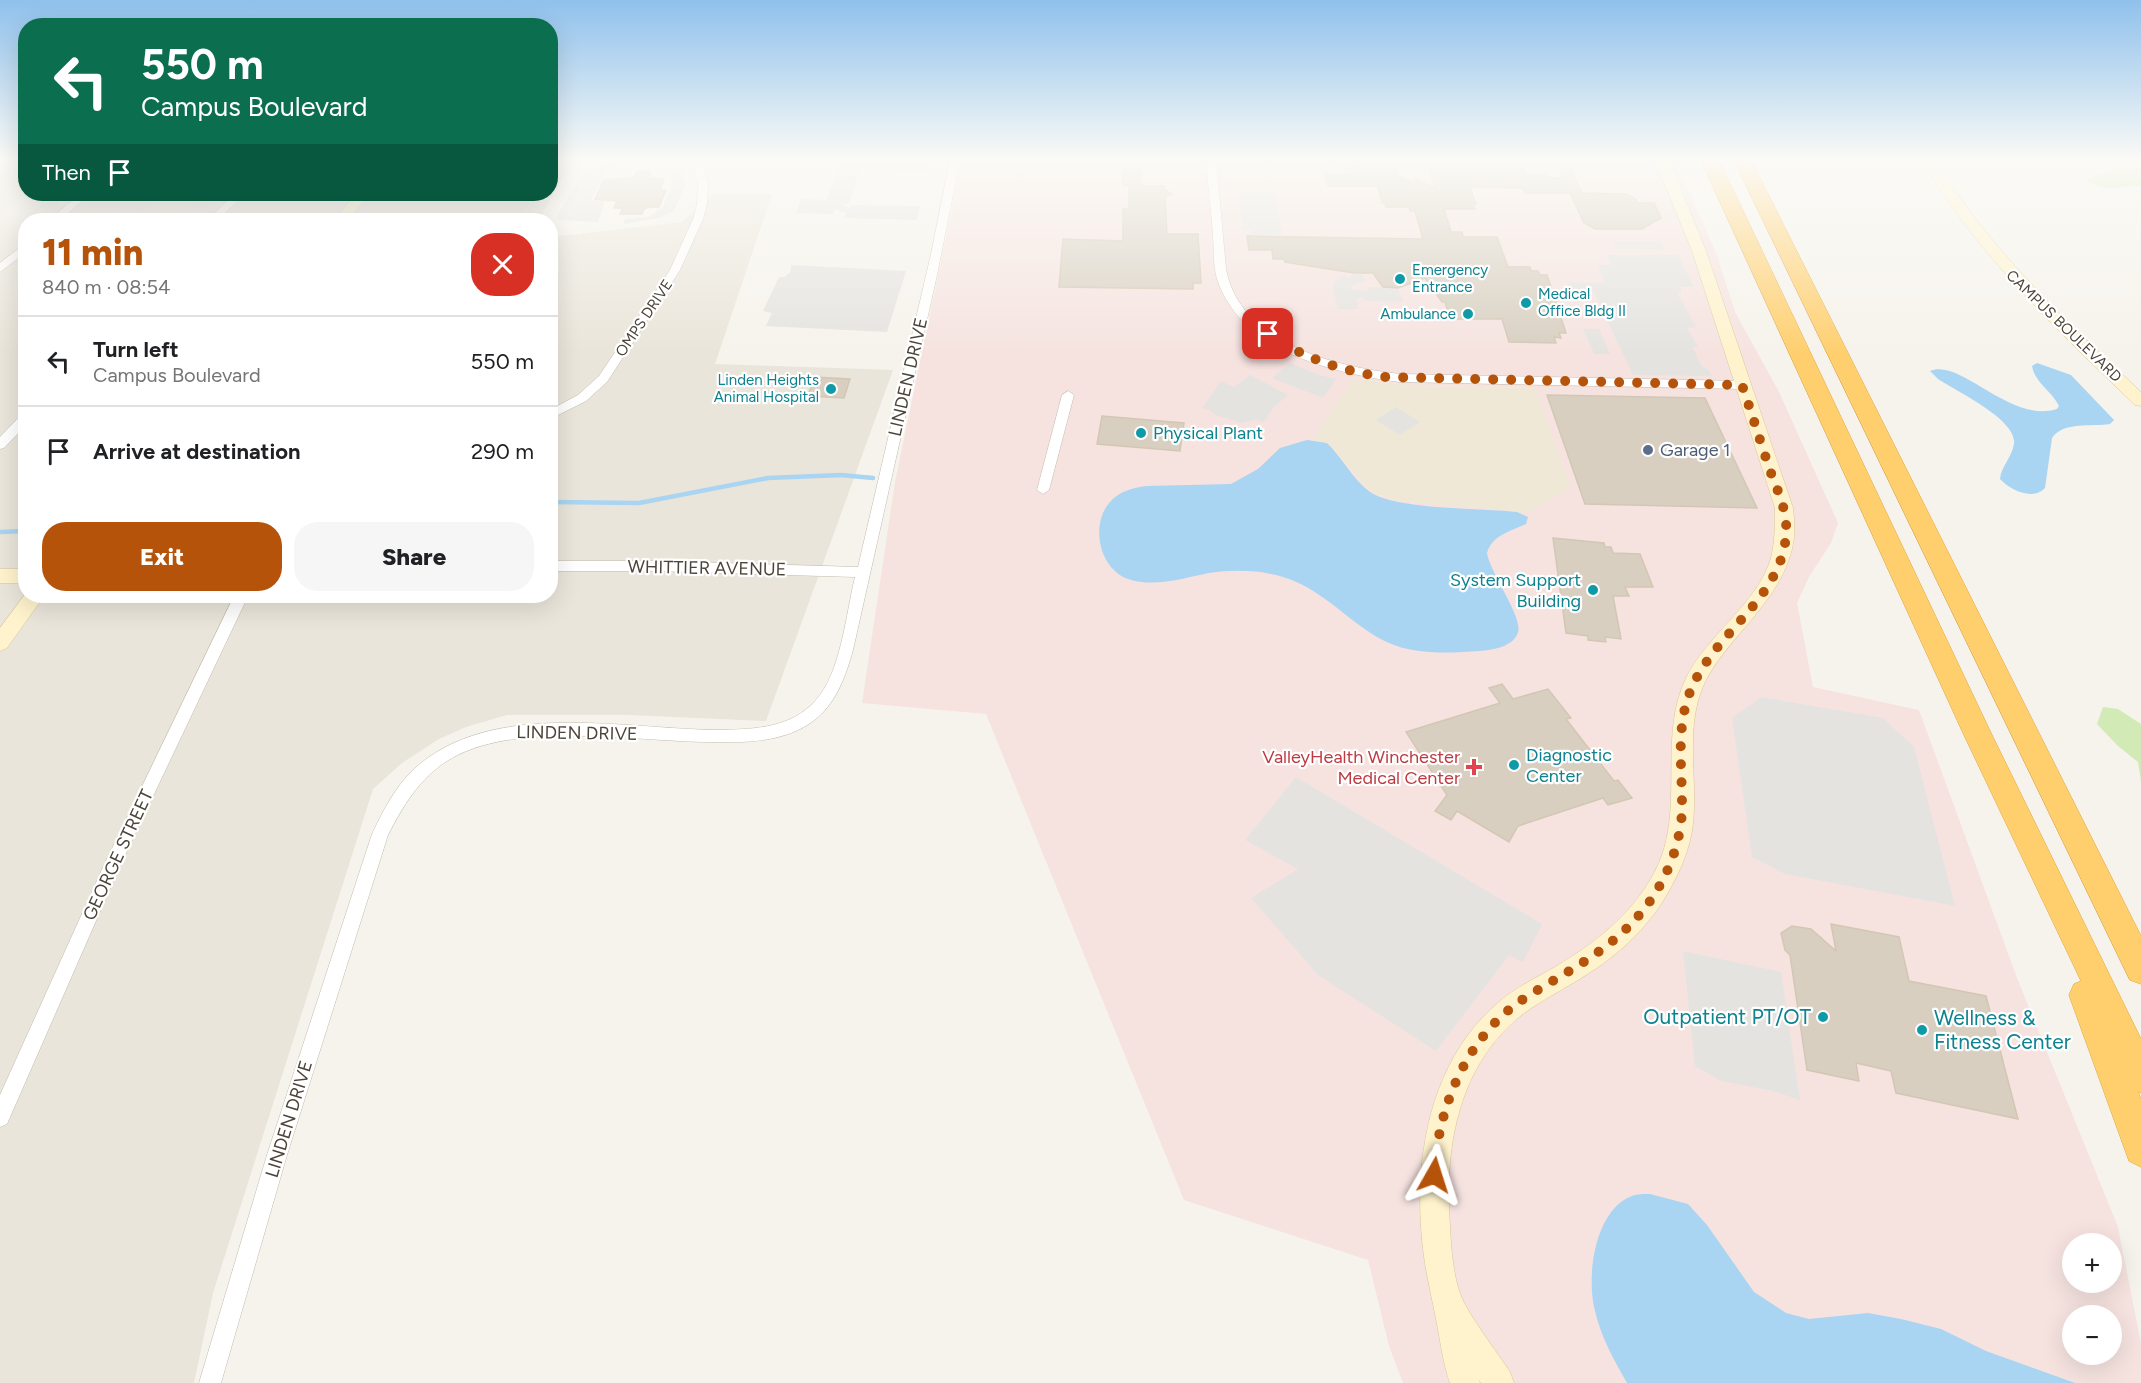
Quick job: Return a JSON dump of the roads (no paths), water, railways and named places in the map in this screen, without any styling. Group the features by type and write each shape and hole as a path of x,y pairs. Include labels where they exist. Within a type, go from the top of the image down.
{"highway":[{"path":"1740,225 2004,791 2069,921 2141,1076"},
{"path":"1774,225 2141,969"},
{"path":"2004,791 2107,1050 2141,1149"},
{"path":"2099,883 2141,958"}],"street":[{"name":"OMPS DRIVE","path":"558,411 582,398 603,379 675,270 696,225"},
{"name":"LINDEN DRIVE","path":"210,1383 277,1155 380,834 397,802 414,780 445,754 465,743 509,732 572,730 748,736 781,730 797,724 819,707 837,678 864,572 942,225"},
{"path":"1217,225 1220,262 1226,287 1240,309 1252,322 1278,341 1300,353 1364,373 1408,379 1742,385"},
{"path":"1465,1383 1441,1276 1433,1195 1436,1155 1442,1121 1451,1091 1466,1062 1499,1019 1526,997 1598,954 1641,913 1661,883 1682,823 1680,745 1689,693 1716,646 1766,591 1776,574 1786,536 1784,508 1688,225"},
{"name":"CAMPUS BOULEVARD","path":"1970,225 2006,269 2141,400"},
{"path":"0,269 18,253"},
{"path":"1043,490 1068,395"},
{"path":"0,445 18,426"},
{"name":"WHITTIER AVENUE","path":"558,566 654,566 864,572"},
{"path":"0,576 18,576"},
{"path":"0,643 29,603"},
{"name":"GEORGE STREET","path":"0,1117 112,865 238,603"},
{"path":"1449,1305 1499,1383"}],"water":[{"path":"2037,363 2071,375 2114,420 2110,424 2070,427 2057,433 2052,438 2045,488 2040,492 2028,494 2015,490 2000,479 2014,444 2013,435 2006,425 1984,407 1938,379 1930,371 1942,370 1956,374 2022,408 2039,411 2057,409 2059,406 2056,401 2034,372 2032,366"},
{"path":"1307,440 1327,443 1364,487 1382,498 1419,505 1517,512 1528,517 1526,524 1493,542 1487,553 1489,562 1516,616 1518,632 1516,637 1496,649 1445,653 1411,650 1377,637 1307,587 1284,577 1252,571 1230,571 1148,583 1128,579 1118,574 1110,566 1101,545 1100,522 1110,502 1118,495 1146,486 1231,484 1258,469 1280,448"},
{"path":"1650,1194 1688,1204 1707,1225 1754,1292 1786,1313 1809,1319 1868,1313 1901,1319 1941,1329 1986,1351 2075,1383 1627,1383 1608,1348 1595,1311 1592,1297 1593,1264 1601,1230 1609,1215 1619,1204 1632,1196"}],"waterway":[{"path":"558,502 639,503 768,478 841,475 873,478"},
{"path":"0,532 18,531"}],"place":[{"name":"Emergency Entrance","path":"1400,279"},
{"name":"Medical Office Bldg II","path":"1526,303"},
{"name":"Ambulance","path":"1468,314"},
{"name":"Linden Heights Animal Hospital","path":"831,389"},
{"name":"Physical Plant","path":"1141,433"},
{"name":"Garage 1","path":"1648,450"},
{"name":"System Support Building","path":"1593,590"},
{"name":"Diagnostic Center","path":"1514,765"},
{"name":"ValleyHealth Winchester Medical Center","path":"1474,767"},
{"name":"Outpatient PT/OT","path":"1823,1017"},
{"name":"Wellness & Fitness Center","path":"1922,1030"}]}
